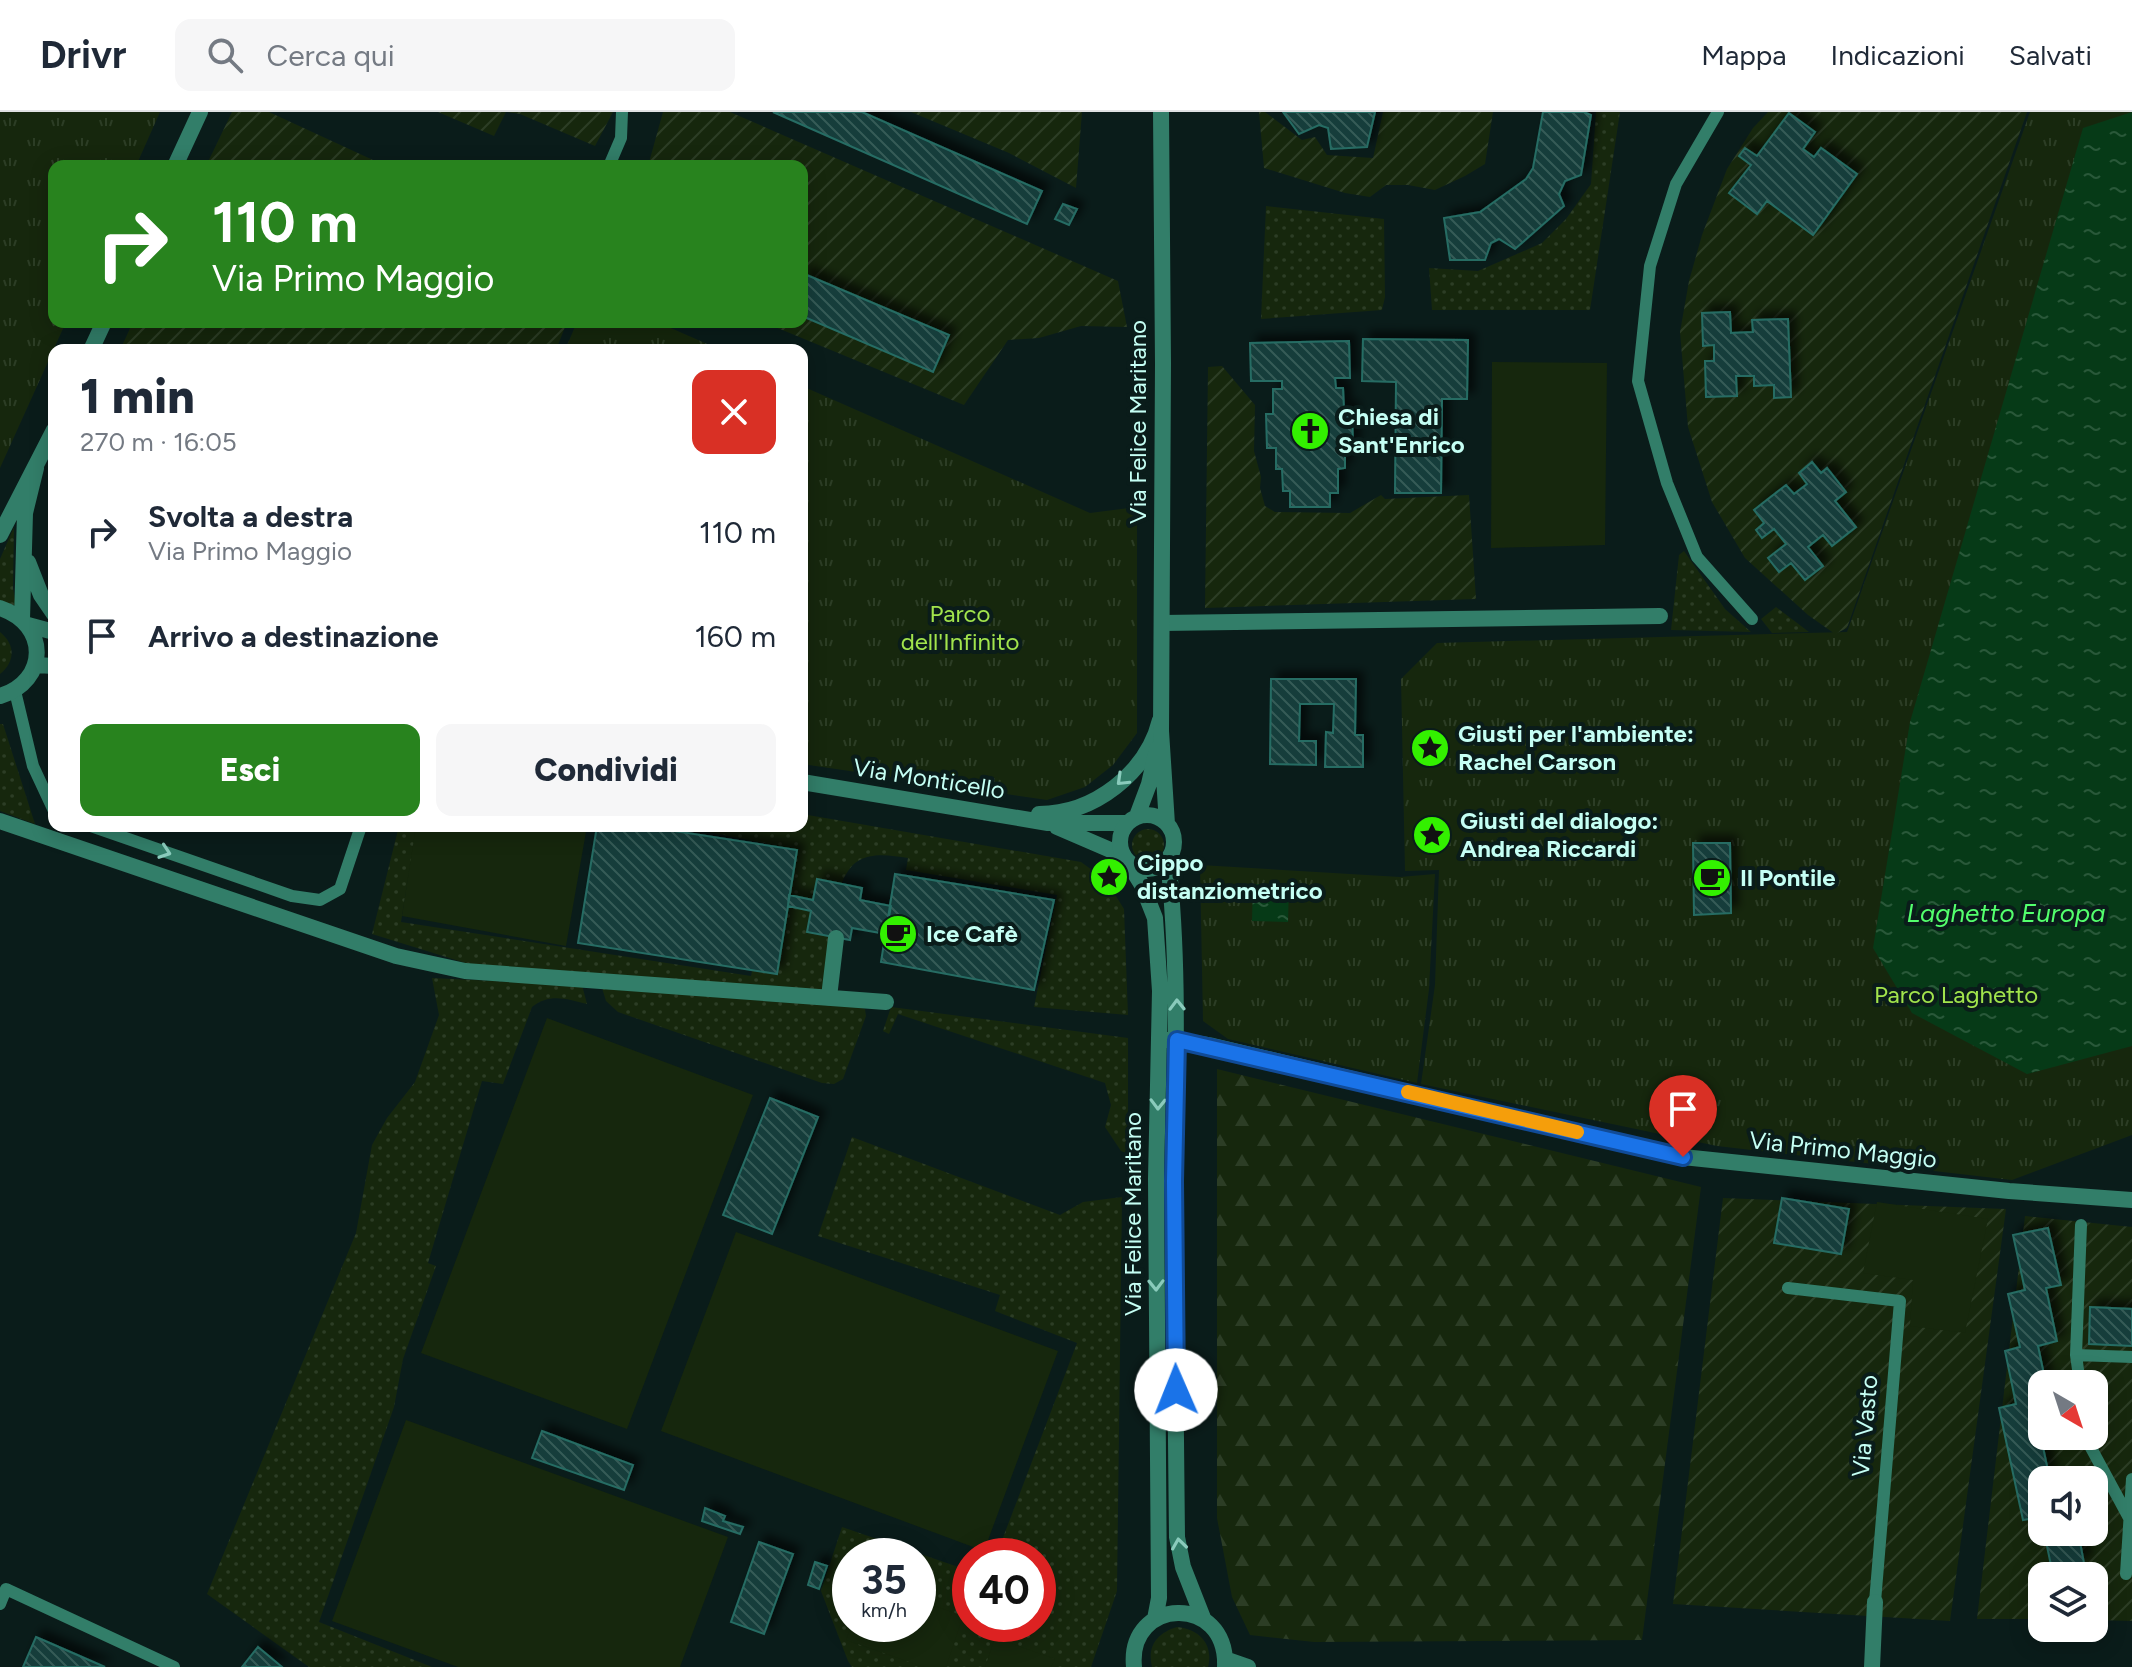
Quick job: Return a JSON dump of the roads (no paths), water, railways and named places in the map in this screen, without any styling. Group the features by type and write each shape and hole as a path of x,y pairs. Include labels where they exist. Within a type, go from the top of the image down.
{"street":[{"path":"178,160 200,112"},
{"name":"Via Felice Maritano","path":"1161,112 1161,723 1167,824"},
{"path":"0,535 48,443"},
{"path":"8,694 28,680 37,651 34,637 25,622 23,546 25,513 36,468"},
{"path":"23,546 32,577 48,604"},
{"path":"0,608 48,630"},
{"path":"1162,623 1660,616"},
{"path":"35,665 48,666"},
{"path":"977,811 1049,814 1096,801 1128,776 1161,723"},
{"name":"Via Felice Maritano","path":"1132,819 1149,784 1161,723"},
{"name":"Via Monticello","path":"808,783 1048,823 1132,819"},
{"path":"1148,815 1167,824 1174,842 1168,860 1157,868 1143,870 1126,860 1119,843 1121,832 1132,819 1148,815"},
{"path":"0,821 396,956 465,971 886,1002"},
{"name":"Via Monticello","path":"1048,823 1126,860"},
{"name":"Via Felice Maritano","path":"1126,860 1142,885 1155,918 1160,991 1156,1252 1159,1598 1155,1619"},
{"name":"Via Felice Maritano","path":"1168,860 1174,913 1177,1040 1174,1181 1177,1537 1183,1567 1203,1618 1218,1634 1225,1663"},
{"path":"829,997 836,938"},
{"name":"Via Primo Maggio","path":"1159,1040 1177,1040 1683,1157 2009,1191 2132,1200"},
{"name":"Via Vasto","path":"1872,1667 1875,1602"},
{"path":"1134,1667 1134,1647 1142,1631 1155,1619 1171,1613 1187,1613 1203,1618"},
{"path":"1225,1663 1248,1667"}],"lane":[{"path":"612,160 621,138 622,112"},
{"path":"1718,112 1676,184 1650,266 1638,381 1667,483 1697,557 1752,619"},
{"path":"8,694 33,766 48,791"},
{"path":"108,832 292,896 320,900 340,889 359,832"},
{"path":"2078,1370 2081,1225"},
{"name":"Via Vasto","path":"1788,1288 1900,1301 1875,1602"},
{"path":"2076,1355 2132,1357"},
{"path":"2092,1450 2129,1518"},
{"path":"2126,1574 2132,1479"},
{"path":"0,1604 6,1589 174,1667"}],"water":[{"name":"Laghetto Europa","path":"2132,112 2132,1046 2027,1074 1912,1013 1873,948 1910,722 2083,128"},
{"path":"1253,884 1289,885 1288,922 1252,921"}],"place":[{"name":"Chiesa di Sant'Enrico","path":"1310,431"},
{"name":"Giusti per l'ambiente: Rachel Carson","path":"1430,748"},
{"name":"Giusti del dialogo: Andrea Riccardi","path":"1432,835"},
{"name":"Cippo distanziometrico","path":"1109,877"},
{"name":"Il Pontile","path":"1712,878"},
{"name":"Ice Cafè","path":"898,934"}],"park label":[{"name":"Parco dell'Infinito","path":"960,628"},
{"name":"Parco Laghetto","path":"1956,995"}]}
